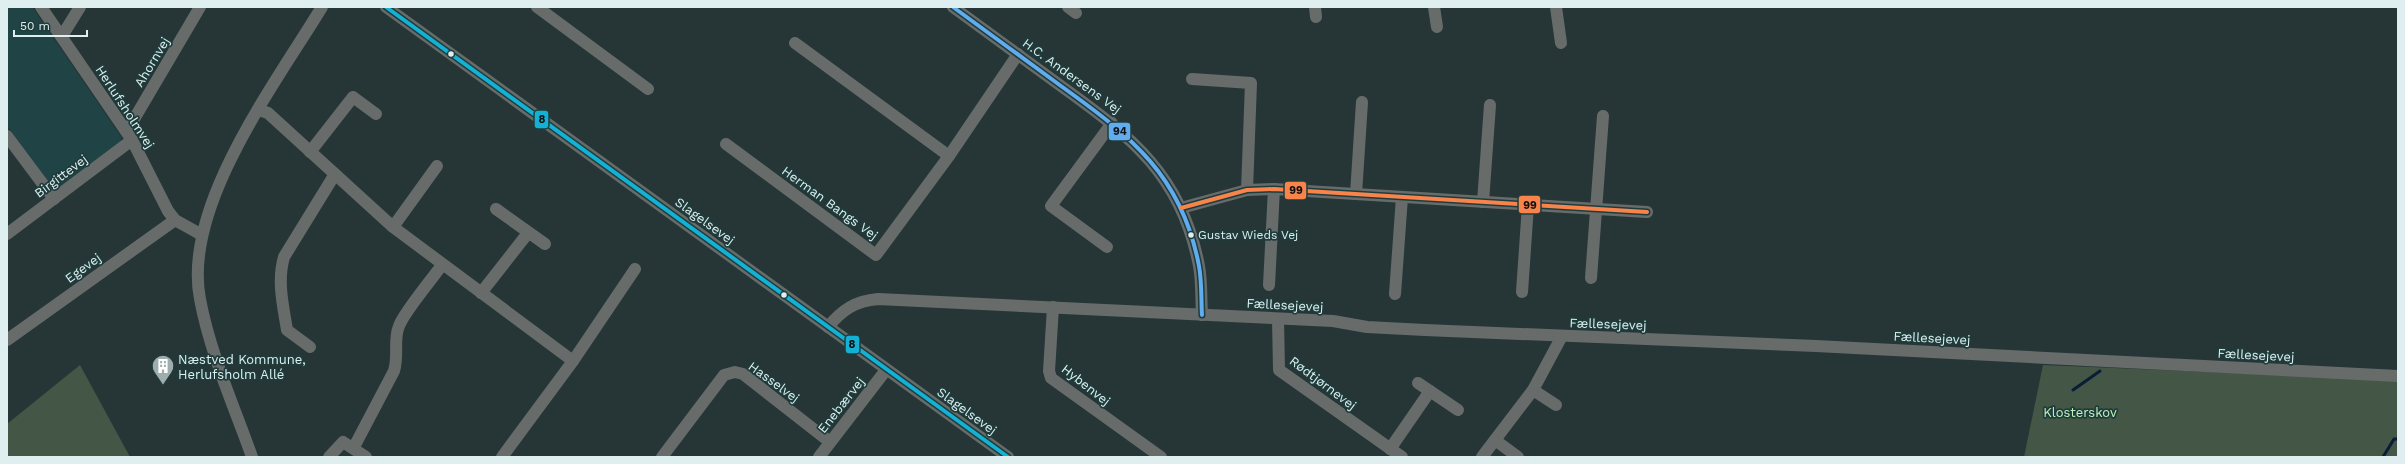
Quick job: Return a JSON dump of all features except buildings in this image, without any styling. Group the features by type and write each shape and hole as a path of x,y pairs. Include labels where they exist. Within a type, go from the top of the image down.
{"street":[{"name":"Herlufsholmvej","path":"41,7 129,136 175,220"},
{"path":"62,36 80,7"},
{"name":"Ahornvej","path":"129,136 200,7"},
{"path":"252,457 210,340 199,298 198,266 202,235 207,214 221,176 259,110 322,7"},
{"name":"Slagelsevej","path":"386,7 1008,457"},
{"path":"537,7 648,89"},
{"path":"1434,7 1437,27"},
{"path":"1556,7 1561,43"},
{"name":"H.C. Andersens Vej","path":"957,8 1112,123 1142,150 1164,178 1181,208 1193,240 1200,268 1202,315"},
{"path":"795,42 949,156"},
{"name":"Herman Bangs Vej","path":"726,144 876,255 949,156 1018,54"},
{"path":"1192,79 1251,83 1247,190"},
{"path":"310,152 353,97 376,114"},
{"path":"1356,194 1362,102"},
{"path":"1483,202 1490,105"},
{"path":"259,110 268,113 393,227 442,265 573,361"},
{"path":"1591,278 1603,116"},
{"path":"1107,247 1052,206 1112,123"},
{"path":"7,136 54,199"},
{"name":"Birgittevej","path":"7,234 54,199 129,136"},
{"path":"393,227 437,166"},
{"path":"310,347 287,330 280,283 280,270 284,256 335,174"},
{"path":"1269,285 1274,189"},
{"path":"1181,208 1247,190 1274,189 1647,212"},
{"path":"1395,294 1402,197"},
{"path":"1522,292 1528,205"},
{"path":"496,209 545,244"},
{"path":"175,220 202,235"},
{"name":"Egevej","path":"7,340 175,220"},
{"path":"481,293 528,233"},
{"path":"354,448 394,371 398,359 396,337 399,324 442,265"},
{"path":"502,457 573,361 635,269"},
{"name":"Fællesejevej","path":"828,327 841,312 853,304 878,298 1333,321 1367,326 1562,336 1816,346 2398,376"},
{"name":"Hybenvej","path":"1053,307 1048,371 1051,378 1161,457"},
{"name":"Rødtjørnevej","path":"1278,319 1279,370 1402,457"},
{"path":"1482,457 1533,390 1562,336"},
{"name":"Enebærvej","path":"819,457 886,370"},
{"name":"Hasselvej","path":"662,457 724,375 734,372 743,374 830,442"},
{"path":"1418,383 1458,410"},
{"path":"1533,390 1556,405"},
{"path":"1390,449 1430,391"},
{"path":"1495,440 1518,457"},
{"path":"330,457 344,442 366,457"}],"shaded area":[{"path":"7,7 32,7 121,137 120,147 55,193 9,128 7,129"}],"green space":[{"path":"80,365 130,457 7,457 7,424"},
{"name":"Klosterskov","path":"2043,365 2398,380 2398,457 2024,457"}],"waterway":[{"path":"2073,390 2100,371"},
{"path":"2383,457 2394,439 2398,439"}],"transit line":[{"name":"8","path":"386,7 1008,457"},
{"name":"94","path":"953,7 1087,105 1110,123 1150,161 1167,183 1180,207 1191,235 1200,272 1202,315"},
{"name":"99","path":"1181,208 1247,190 1274,189 1647,212"}],"place":[{"name":"Gustav Wieds Vej","path":"1191,235"},
{"name":"Næstved Kommune, Herlufsholm Allé","path":"163,386"}]}
